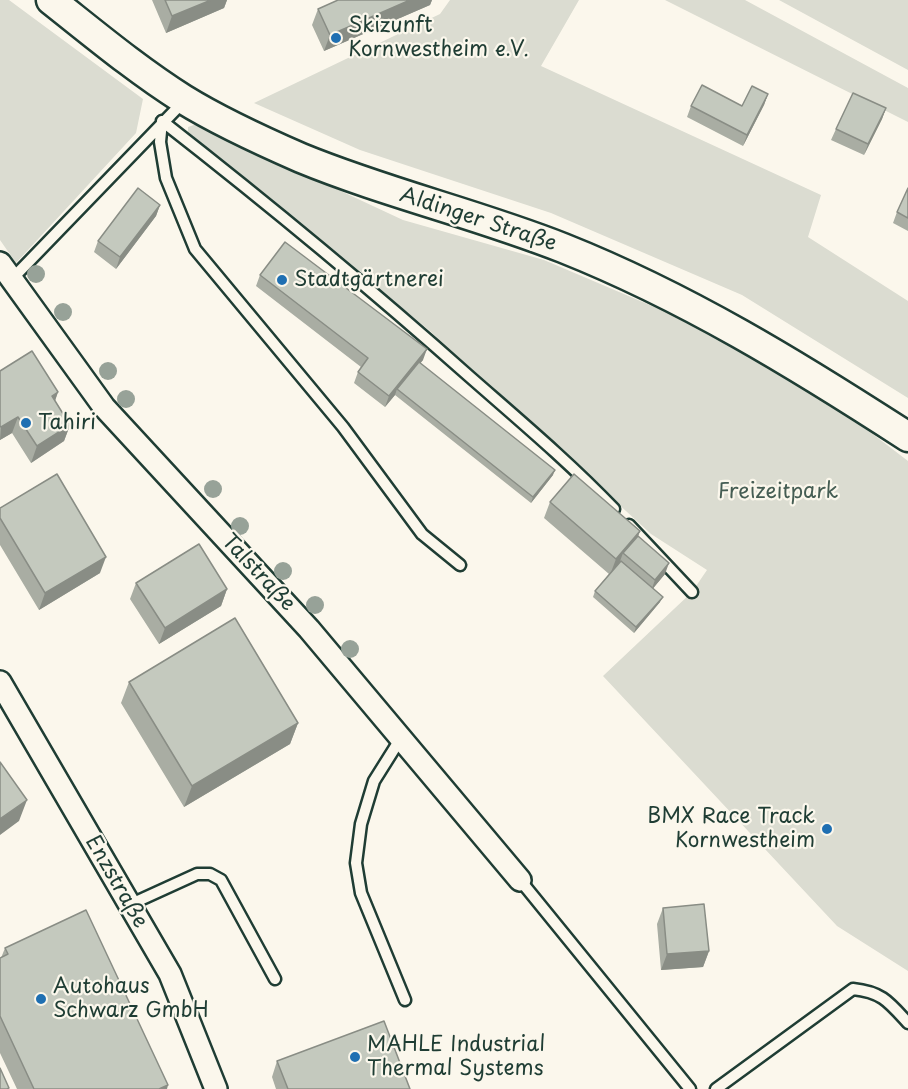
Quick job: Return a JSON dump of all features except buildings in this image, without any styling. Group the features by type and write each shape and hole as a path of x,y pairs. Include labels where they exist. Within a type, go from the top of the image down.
{"main road":[{"name":"Aldinger Straße","path":"51,0 124,58 185,100 299,157 362,181 561,247 631,277 772,350 908,436"}],"street":[{"name":"Talstraße","path":"6,271 104,406 309,629 520,880"},
{"name":"Enzstraße","path":"0,682 170,974 216,1089"}],"lane":[{"path":"6,271 185,100"},
{"path":"162,121 160,142 166,178 195,249 343,427 422,534 460,565"},
{"path":"162,121 247,188 420,332 579,473 692,592"},
{"path":"401,738 374,781 362,824 356,863 362,893 405,1000"},
{"path":"129,905 197,874 210,874 221,880 275,979"},
{"path":"520,880 690,1089"},
{"path":"716,1089 853,989 873,991 891,1004 908,1023"}],"green space":[{"path":"0,0 9,0 143,99 136,133 16,263 0,240"},
{"path":"450,0 579,0 541,66 821,195 808,237 908,301 908,398 742,295 551,213 360,150 254,103 440,14"},
{"path":"665,0 745,0 908,88 908,122"},
{"path":"779,0 908,0 908,70"},
{"name":"Freizeitpark","path":"197,124 403,220 544,260 692,323 766,362 840,409 908,461 908,971 837,926 603,676 692,592 707,570 651,534 430,331 188,132 188,127"}],"place":[{"name":"Skizunft Kornwestheim e.V.","path":"336,38"},
{"name":"Stadtgärtnerei","path":"282,280"},
{"name":"Tahiri","path":"26,423"},
{"name":"BMX Race Track Kornwestheim","path":"827,829"},
{"name":"Autohaus Schwarz GmbH","path":"41,999"},
{"name":"MAHLE Industrial Thermal Systems","path":"355,1057"}]}
